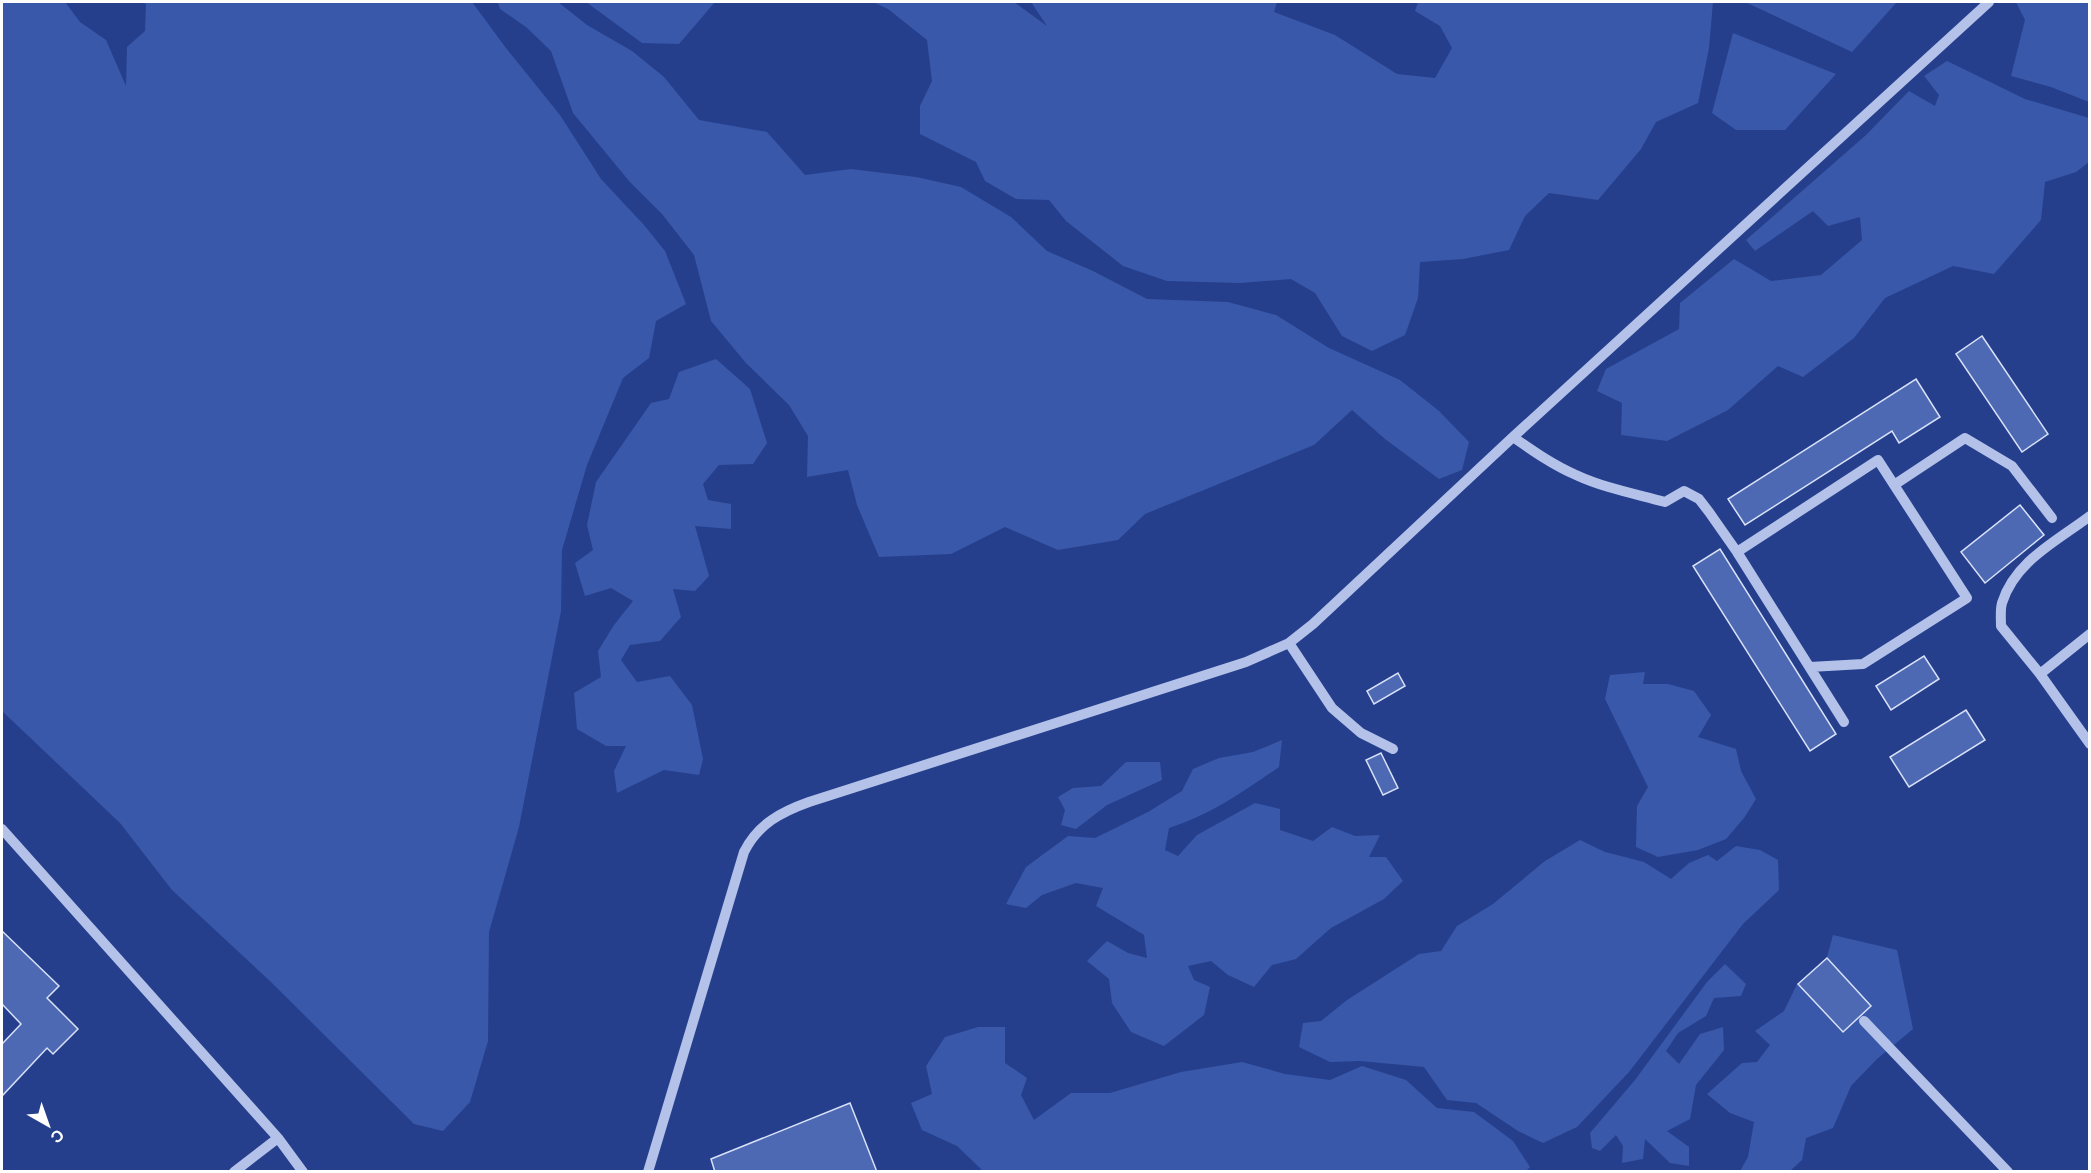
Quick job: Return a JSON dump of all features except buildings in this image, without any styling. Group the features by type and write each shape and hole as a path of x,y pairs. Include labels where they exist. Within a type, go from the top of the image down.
{"street":[{"path":"648,1172 744,852 752,837 762,826 776,816 809,802 1246,662 1289,643 1313,624 1513,437 1989,2"},
{"path":"1513,437 1542,458 1578,476 1665,502 1684,491 1699,499 1737,552 1845,722"},
{"path":"1894,485 1965,438 2012,466 2052,518"},
{"path":"1737,552 1878,460 1967,598 1863,664 1810,667"},
{"path":"2090,516 2051,542 2016,574 2001,604 2001,626 2040,674 2090,744"},
{"path":"2040,674 2090,634"},
{"path":"1289,643 1332,708 1361,733 1394,749"},
{"path":"2,829 278,1138 303,1172"},
{"path":"1864,1022 2008,1172"},
{"path":"234,1172 278,1138"}],"shaded area":[{"path":"2,2 65,2 80,22 106,40 126,86 127,47 145,31 146,4 142,2 472,2 560,115 601,179 665,251 686,304 656,321 649,358 623,378 587,465 562,550 561,611 519,827 489,932 488,1041 470,1102 443,1131 414,1124 271,982 172,890 120,823 2,711"},
{"path":"498,2 558,2 587,25 632,51 664,77 699,120 767,132 805,175 851,169 916,177 961,187 1011,217 1047,251 1093,271 1147,299 1228,302 1276,315 1329,348 1400,380 1439,411 1469,442 1462,470 1439,479 1385,439 1352,410 1314,445 1145,514 1118,540 1058,550 1005,527 951,554 879,557 857,505 848,470 807,477 808,436 789,405 746,363 711,321 694,255 662,214 629,181 573,113 551,51 526,27 500,9"},
{"path":"586,2 715,2 679,44 642,43"},
{"path":"873,2 1014,2 1047,26 1031,2 1277,2 1274,12 1335,35 1397,74 1435,78 1452,48 1440,26 1415,11 1418,2 1713,2 1709,48 1698,103 1656,122 1641,149 1598,200 1549,193 1525,216 1509,250 1463,259 1420,262 1418,298 1405,335 1372,351 1342,336 1315,293 1291,279 1240,283 1167,281 1123,266 1066,221 1049,200 1016,199 985,181 976,162 920,134 920,106 932,81 927,40 888,9"},
{"path":"1745,2 1897,2 1852,52"},
{"path":"2016,2 2089,2 2089,102 2051,87 2011,76 2025,20"},
{"path":"1733,33 1836,74 1785,130 1736,130 1712,113"},
{"path":"1947,61 2025,99 2089,118 2089,162 2076,172 2045,182 2041,220 1994,274 1953,266 1885,298 1854,338 1803,377 1778,366 1728,410 1667,441 1621,435 1622,403 1597,391 1606,369 1679,329 1680,303 1734,259 1771,281 1821,275 1862,240 1860,217 1828,226 1813,211 1755,251 1746,240 1866,135 1909,91 1935,106 1939,95 1924,76"},
{"path":"716,359 750,389 767,443 753,464 719,465 703,484 708,500 731,504 731,529 695,526 709,576 695,591 673,589 681,617 660,641 630,645 621,660 637,682 670,676 692,705 703,759 699,775 664,770 617,793 614,771 626,746 606,746 577,729 574,693 601,677 598,651 614,625 633,601 611,588 585,596 575,563 593,550 587,525 596,482 651,403 669,399 679,372"},
{"path":"1645,672 1643,684 1668,684 1694,691 1711,715 1698,737 1736,749 1741,771 1756,799 1726,839 1698,850 1658,857 1636,847 1637,806 1648,787 1605,699 1610,675"},
{"path":"1282,740 1279,767 1212,810 1169,828 1165,850 1178,856 1197,835 1255,803 1280,809 1280,830 1313,841 1332,827 1355,836 1380,835 1369,857 1386,857 1403,881 1384,899 1331,928 1296,959 1272,965 1254,987 1228,975 1211,961 1188,966 1194,980 1210,987 1204,1015 1164,1046 1131,1032 1112,1003 1109,979 1087,961 1107,941 1128,953 1147,958 1144,935 1096,906 1103,888 1076,883 1042,895 1026,908 1006,904 1026,867 1068,836 1095,838 1148,812 1182,791 1193,769 1219,758 1253,752"},
{"path":"1126,762 1160,762 1162,780 1107,805 1076,829 1061,825 1065,810 1058,797 1073,788 1101,786"},
{"path":"1580,840 1605,852 1644,862 1671,879 1689,863 1708,855 1717,861 1736,846 1760,850 1778,860 1779,890 1743,924 1629,1072 1577,1127 1543,1143 1518,1131 1476,1103 1447,1100 1424,1067 1360,1061 1330,1062 1299,1047 1303,1023 1321,1021 1347,1000 1419,954 1441,951 1457,926 1493,904 1545,861"},
{"path":"1833,935 1897,950 1913,1029 1877,1059 1851,1086 1833,1128 1806,1138 1802,1160 1790,1171 1740,1171 1748,1157 1754,1122 1730,1113 1707,1094 1742,1063 1757,1062 1770,1045 1755,1031 1784,1011 1797,984 1843,1033 1871,1006 1827,957"},
{"path":"1725,964 1746,984 1741,996 1714,998 1706,1016 1678,1033 1666,1051 1679,1064 1700,1034 1723,1027 1724,1050 1696,1085 1690,1119 1667,1131 1689,1147 1689,1166 1670,1163 1645,1139 1643,1159 1622,1163 1623,1146 1616,1135 1600,1151 1592,1148 1590,1133 1635,1080 1707,982"},
{"path":"978,1027 1005,1027 1005,1063 1027,1078 1021,1095 1034,1120 1071,1093 1110,1093 1181,1072 1242,1062 1285,1074 1330,1080 1362,1066 1406,1080 1437,1108 1474,1112 1513,1141 1530,1167 1525,1172 983,1171 957,1146 922,1130 911,1103 932,1094 926,1066 945,1037"}]}
